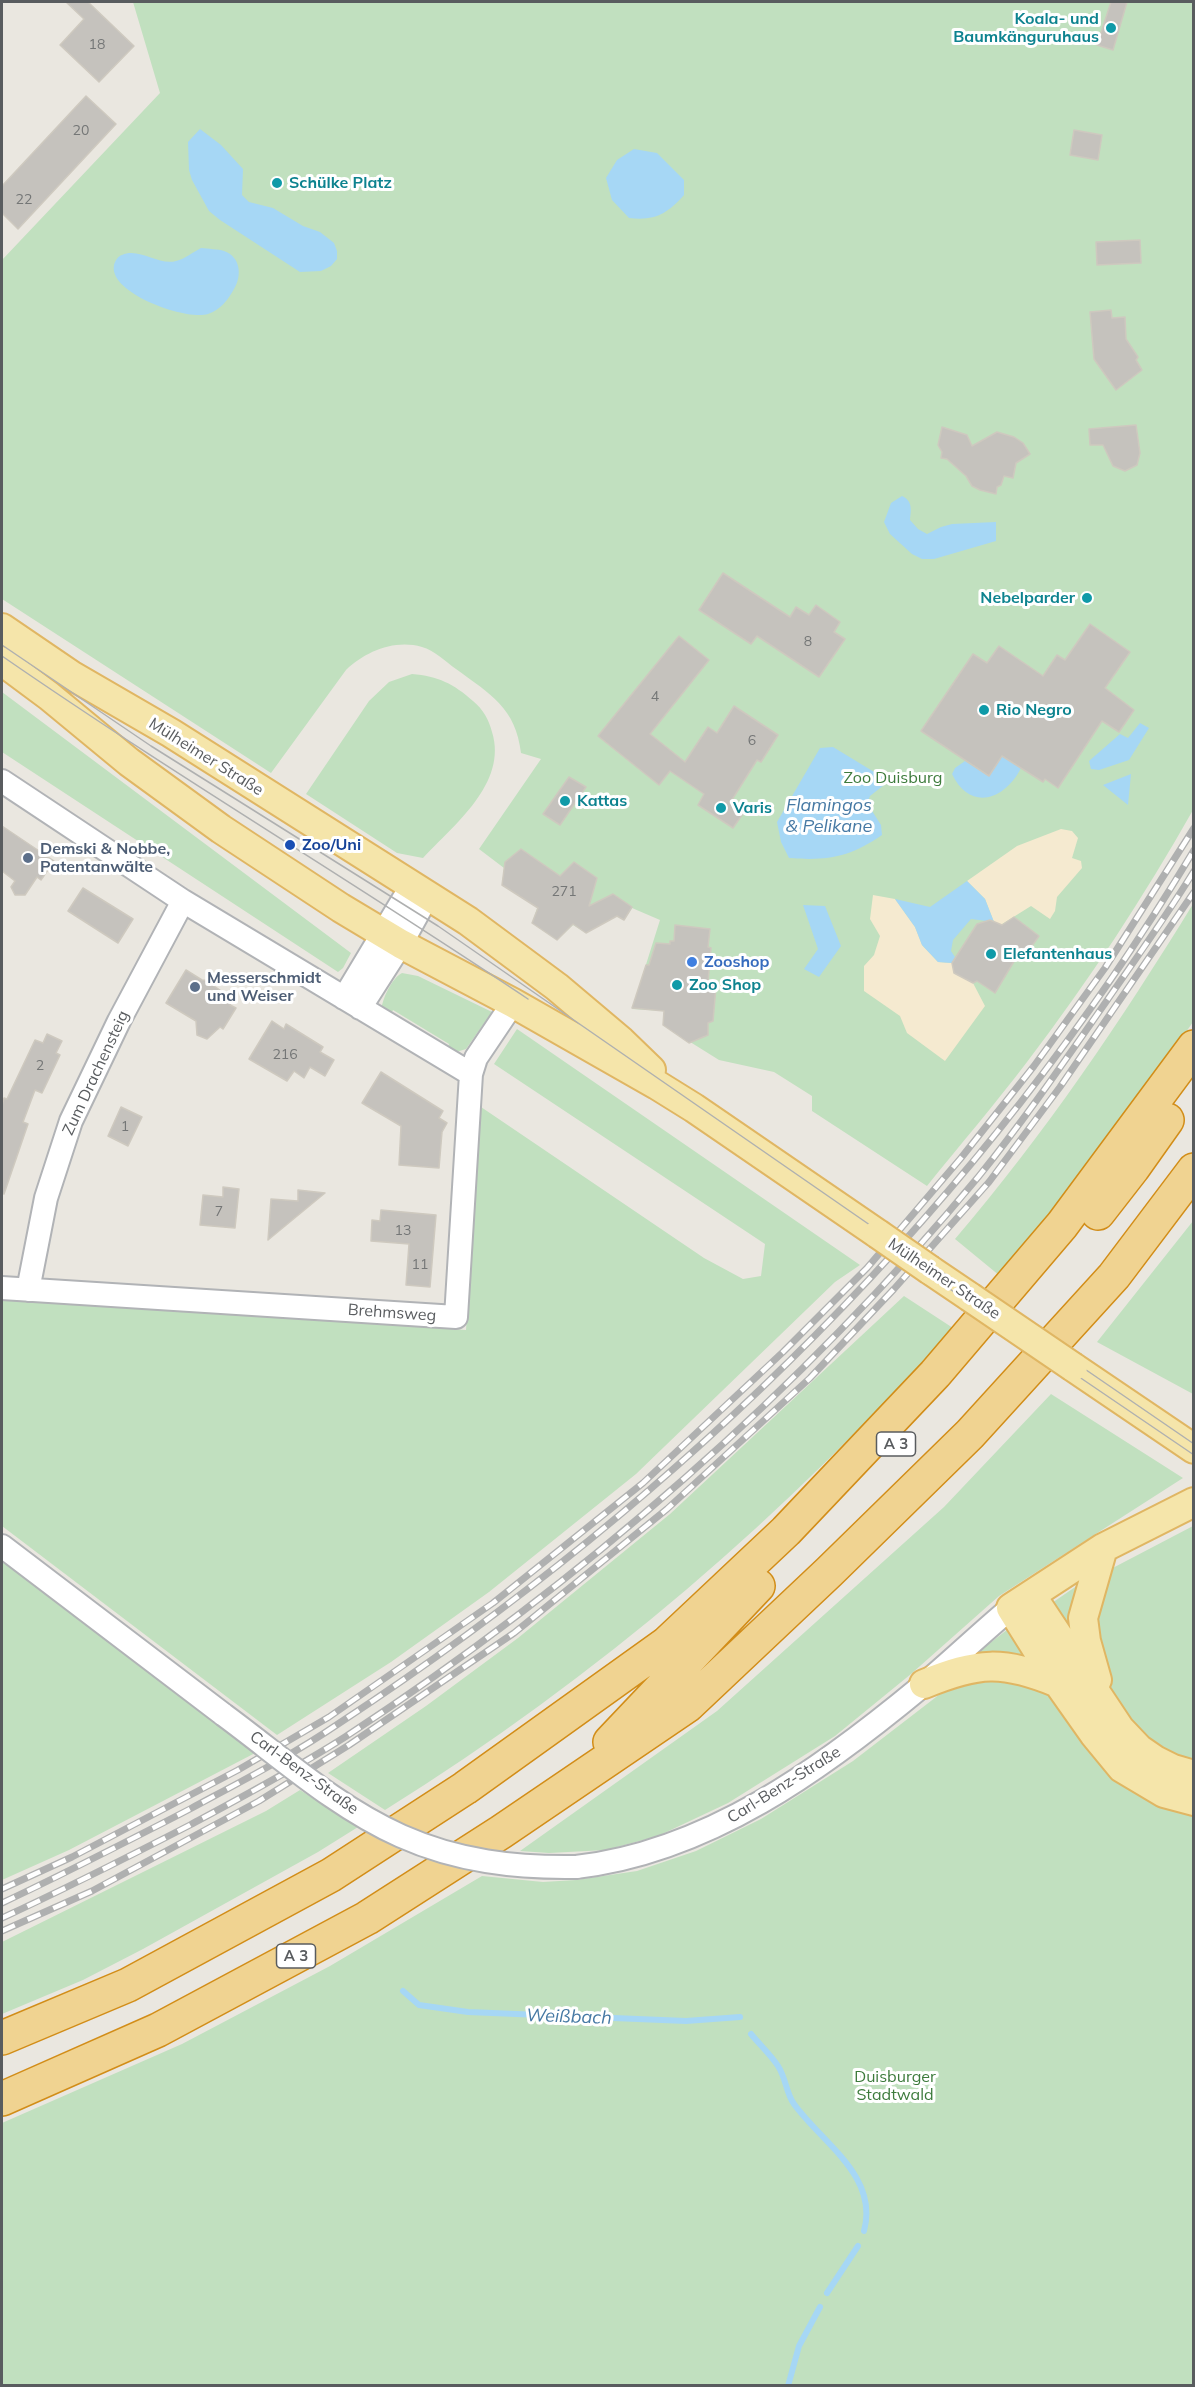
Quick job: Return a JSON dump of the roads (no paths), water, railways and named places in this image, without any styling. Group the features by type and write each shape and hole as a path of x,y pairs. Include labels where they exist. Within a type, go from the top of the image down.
{"highway":[{"name":"A 3","path":"2,2038 128,1985 331,1875 465,1788 666,1644 786,1531 935,1374 1062,1225 1194,1047"},
{"name":"A 3","path":"2,2099 158,2030 367,1917 501,1832 572,1783 844,1496 952,1388 1100,1211 1194,1082"},
{"path":"572,1783 688,1705 962,1442 1114,1276 1194,1170"}],"main road":[{"name":"Mülheimer Straße","path":"2,628 71,675 171,733 468,921 557,987 621,1041 694,1108"},
{"name":"Mülheimer Straße","path":"2,661 49,696 129,762 212,822 392,939 513,1003 694,1108 1192,1446"},
{"name":"Carl-Benz-Straße","path":"1021,1602 1103,1548 1194,1502"},
{"path":"1103,1548 1083,1618 1086,1641 1105,1708"},
{"path":"1021,1602 1058,1683 1094,1734 1122,1767 1164,1793 1194,1801"},
{"path":"1021,1602 1120,1729 1139,1749 1173,1769 1194,1775"},
{"path":"924,1684 976,1667 1001,1665 1028,1671 1058,1683"}],"street":[{"path":"2,781 183,901 471,1074"},
{"path":"352,1003 420,890"},
{"name":"Zum Drachensteig","path":"28,1290 46,1198 71,1121 119,1021 183,901"},
{"name":"Brehmsweg","path":"2,1288 456,1317 471,1074 476,1058 513,1003"},
{"name":"Carl-Benz-Straße","path":"2,1546 311,1781 360,1814 400,1836 434,1848 472,1859 538,1867 604,1864 642,1855 687,1840 754,1806 848,1746 924,1684 966,1645 1021,1602"}],"water":[{"path":"200,129 221,145 243,169 242,195 249,202 273,208 303,226 320,232 334,243 337,259 331,266 321,271 300,272 209,211 189,170 188,142"},
{"path":"634,149 657,153 684,180 684,195 660,215 638,219 629,218 612,200 606,178 617,160"},
{"path":"201,248 222,250 230,254 237,262 239,273 237,284 226,301 208,314 183,313 150,303 135,295 115,275 114,263 122,255 135,253 169,262 183,259"},
{"path":"902,496 910,503 910,520 918,529 927,534 952,524 996,522 996,541 934,559 922,559 912,554 890,534 884,522 891,503"},
{"path":"1140,723 1149,728 1129,760 1099,770 1091,769 1089,761 1120,734 1128,738"},
{"name":"Flamingos & Pelikane","path":"833,747 889,781 870,796 867,803 881,825 882,835 849,853 838,856 815,859 789,858 781,842 777,822 820,748"},
{"path":"1002,756 1021,768 1006,788 997,794 978,797 968,794 959,786 952,774 955,768 965,761 989,776"},
{"path":"1131,774 1128,805 1103,785"},
{"path":"967,881 985,899 994,922 971,919 953,940 951,951 955,957 952,963 938,962 922,945 915,927 895,899 930,907"},
{"path":"803,905 825,906 841,946 819,977 804,969 818,949"}],"waterway":[{"name":"Weißbach","path":"403,1991 419,2005 468,2012 686,2021 740,2017"},
{"name":"Weißbach","path":"751,2034 778,2066 794,2104 856,2177 863,2193 866,2211 864,2231"},
{"name":"Weißbach","path":"827,2293 858,2246"},
{"name":"Weißbach","path":"788,2386 799,2346 820,2307"}],"tram line":[{"path":"2,645 151,746 438,926 880,1232 974,1293 1194,1444"},
{"path":"2,656 132,743 528,999"},
{"path":"938,1281 1194,1455"}],"railway":[{"path":"2,1889 72,1857 238,1770 329,1717 493,1603 643,1483 783,1352 867,1268 961,1158 1034,1066 1105,968 1194,828"},
{"path":"2,1903 190,1809 320,1736 465,1636 587,1542 704,1441 816,1335 921,1223 1019,1104 1110,980 1194,850"},
{"path":"2,1918 190,1825 288,1772 345,1737 432,1678 518,1615 602,1549 683,1480 762,1408 838,1333 910,1256 979,1176 1061,1066 1152,936 1194,871"},
{"path":"2,1931 92,1891 259,1801 349,1745 514,1633 667,1509 810,1378 894,1289 989,1182 1060,1087 1194,892"}],"place":[{"name":"Koala- und Baumkänguruhaus","path":"1111,28"},
{"name":"Schülke Platz","path":"277,183"},
{"name":"Nebelparder","path":"1087,598"},
{"name":"Rio Negro","path":"984,710"},
{"name":"Kattas","path":"565,801"},
{"name":"Varis","path":"721,808"},
{"name":"Zoo/Uni","path":"290,845"},
{"name":"Demski & Nobbe, Patentanwälte","path":"28,858"},
{"name":"Elefantenhaus","path":"991,954"},
{"name":"Zooshop","path":"692,962"},
{"name":"Zoo Shop","path":"677,985"},
{"name":"Messerschmidt und Weiser","path":"195,987"}],"park label":[{"name":"Zoo Duisburg","path":"893,778"},
{"name":"Duisburger Stadtwald","path":"895,2086"}]}
